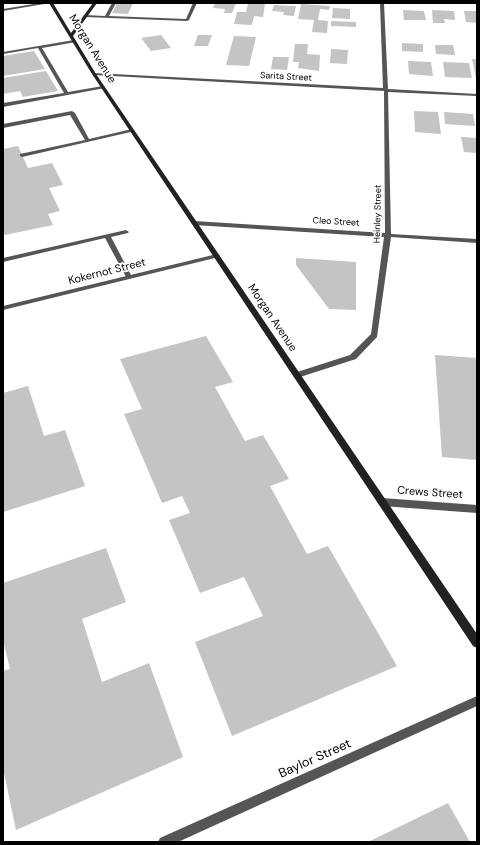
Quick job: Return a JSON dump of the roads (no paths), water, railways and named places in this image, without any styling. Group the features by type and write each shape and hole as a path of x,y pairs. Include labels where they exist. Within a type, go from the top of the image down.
{"main road":[{"name":"Morgan Avenue","path":"51,3 94,74 477,643"},
{"path":"73,39 85,16 95,3"}],"street":[{"path":"3,10 48,3"},
{"path":"106,17 114,3"},
{"path":"85,16 187,20 195,3"},
{"name":"Heinley Street","path":"297,375 353,357 374,335 388,234 386,91 382,3"},
{"path":"3,53 73,39"},
{"path":"39,47 67,94"},
{"name":"Sarita Street","path":"94,74 477,95"},
{"path":"3,105 103,87"},
{"path":"3,126 72,113 88,141"},
{"path":"22,155 132,131"},
{"name":"Cleo Street","path":"194,223 477,240"},
{"path":"3,260 126,232"},
{"path":"107,236 129,277"},
{"name":"Kokernot Street","path":"3,308 217,256"},
{"name":"Crews Street","path":"382,502 477,509"},
{"name":"Baylor Street","path":"164,842 477,701"}]}
